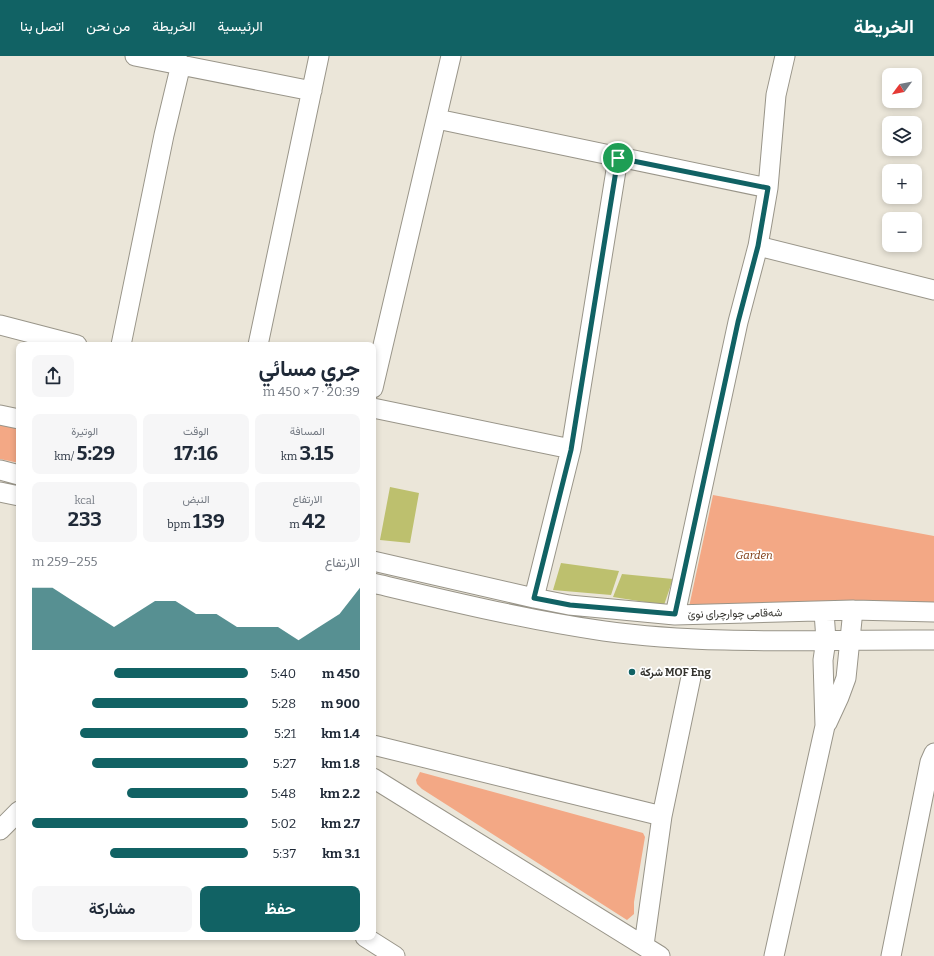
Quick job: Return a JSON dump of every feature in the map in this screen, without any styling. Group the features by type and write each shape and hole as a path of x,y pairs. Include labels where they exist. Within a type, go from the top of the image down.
{"street":[{"path":"135,56 312,91"},
{"path":"259,342 319,56"},
{"path":"376,374 397,279 437,119 451,56"},
{"path":"675,614 738,322 758,246 768,188 776,95 785,56"},
{"path":"122,342 164,135 181,64"},
{"path":"437,119 618,158 768,188"},
{"path":"534,598 571,450 618,158"},
{"path":"758,246 934,290"},
{"path":"0,325 65,342"},
{"path":"376,409 571,450"},
{"path":"0,415 16,418"},
{"path":"0,470 16,474"},
{"path":"0,492 16,495"},
{"name":"شەقامی چوارچرای نوێ","path":"376,562 570,605 675,614 824,612 853,610 934,612"},
{"path":"376,584 528,617 605,631 714,640 934,640"},
{"path":"774,956 825,726 839,698 846,678 853,610"},
{"path":"824,612 826,640 823,660 825,726"},
{"path":"644,945 662,816 691,677"},
{"path":"376,746 662,816"},
{"path":"891,956 930,762 934,754"},
{"path":"376,780 660,956"},
{"path":"0,830 16,814"},
{"path":"370,940 395,956"}],"green space":[{"path":"0,424 16,427 16,462 0,459"},
{"name":"Garden","path":"713,495 934,536 934,609 689,607"},
{"path":"420,772 643,833 645,837 634,902 634,914 627,920 422,789 417,784 416,780"}],"building":[{"path":"390,487 419,493 410,543 380,540"},
{"path":"561,563 619,571 611,595 553,590"},
{"path":"622,574 673,579 664,605 613,597"}],"place":[{"name":"شركة MOF Eng","path":"632,672"}],"route":[{"path":"618,158 768,188 758,246 738,322 675,614 570,605 534,598 571,450 618,158"}]}
